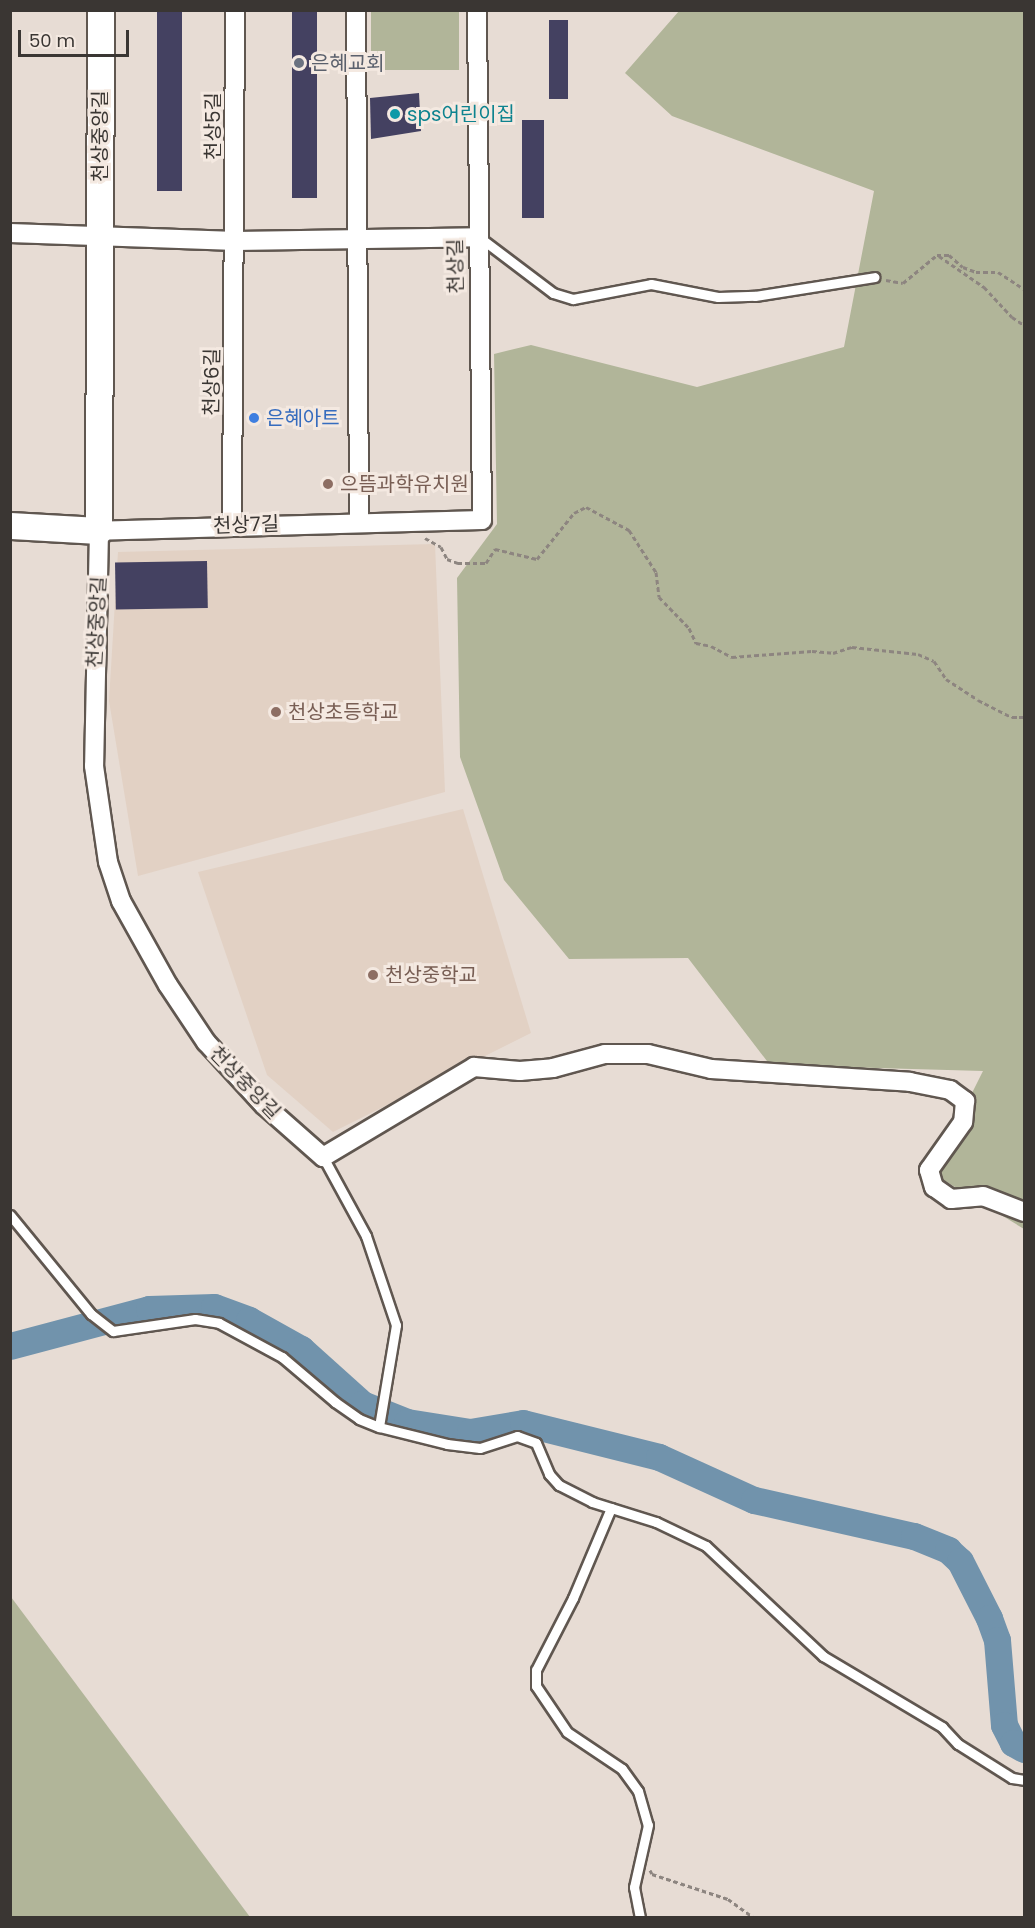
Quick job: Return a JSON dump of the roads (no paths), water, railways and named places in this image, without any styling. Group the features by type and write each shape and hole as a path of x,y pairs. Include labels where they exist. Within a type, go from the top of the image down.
{"street":[{"name":"천상중앙길","path":"101,10 99,531 94,766 108,862 121,902 168,985 206,1042 264,1105 323,1157"},
{"name":"천상5길","path":"235,10 236,241"},
{"path":"356,10 355,239 358,522"},
{"name":"천상길","path":"477,10 482,520"},
{"path":"10,233 236,241 478,237"},
{"name":"천상6길","path":"232,525 236,241"},
{"name":"천상7길","path":"10,526 99,531 232,525 482,520"},
{"path":"323,1157 474,1067 520,1071 553,1068 605,1054 648,1054 711,1069 910,1082 950,1090 965,1101 963,1122 929,1170 934,1187 951,1200 983,1197 1024,1212"}],"lane":[{"path":"478,237 553,293 573,299 651,284 718,297 755,296 875,277"},
{"path":"323,1157 366,1236 396,1325 379,1423"},
{"path":"10,1215 91,1314 113,1331 195,1318 219,1323 282,1357 335,1402 359,1419 469,1447 480,1448 517,1436 536,1443 549,1474 559,1485 610,1508 656,1522 706,1546 823,1656 942,1727 958,1744 1012,1778 1024,1780"},
{"path":"610,1508 573,1598 536,1670 536,1686 567,1732 628,1775 638,1791 648,1825 634,1887 640,1917"}],"waterway":[{"path":"10,1346 149,1309 214,1307 249,1320 301,1349 362,1404 407,1422 470,1432 523,1423 659,1457 754,1500 914,1536 948,1550 960,1561 989,1618 997,1640 1004,1725 1013,1743 1024,1749"}],"place":[{"name":"은혜교회","path":"299,63"},
{"name":"sps어린이집","path":"395,114"},
{"name":"은혜아트","path":"254,418"},
{"name":"으뜸과학유치원","path":"328,484"},
{"name":"천상초등학교","path":"276,712"},
{"name":"천상중학교","path":"373,975"}]}
